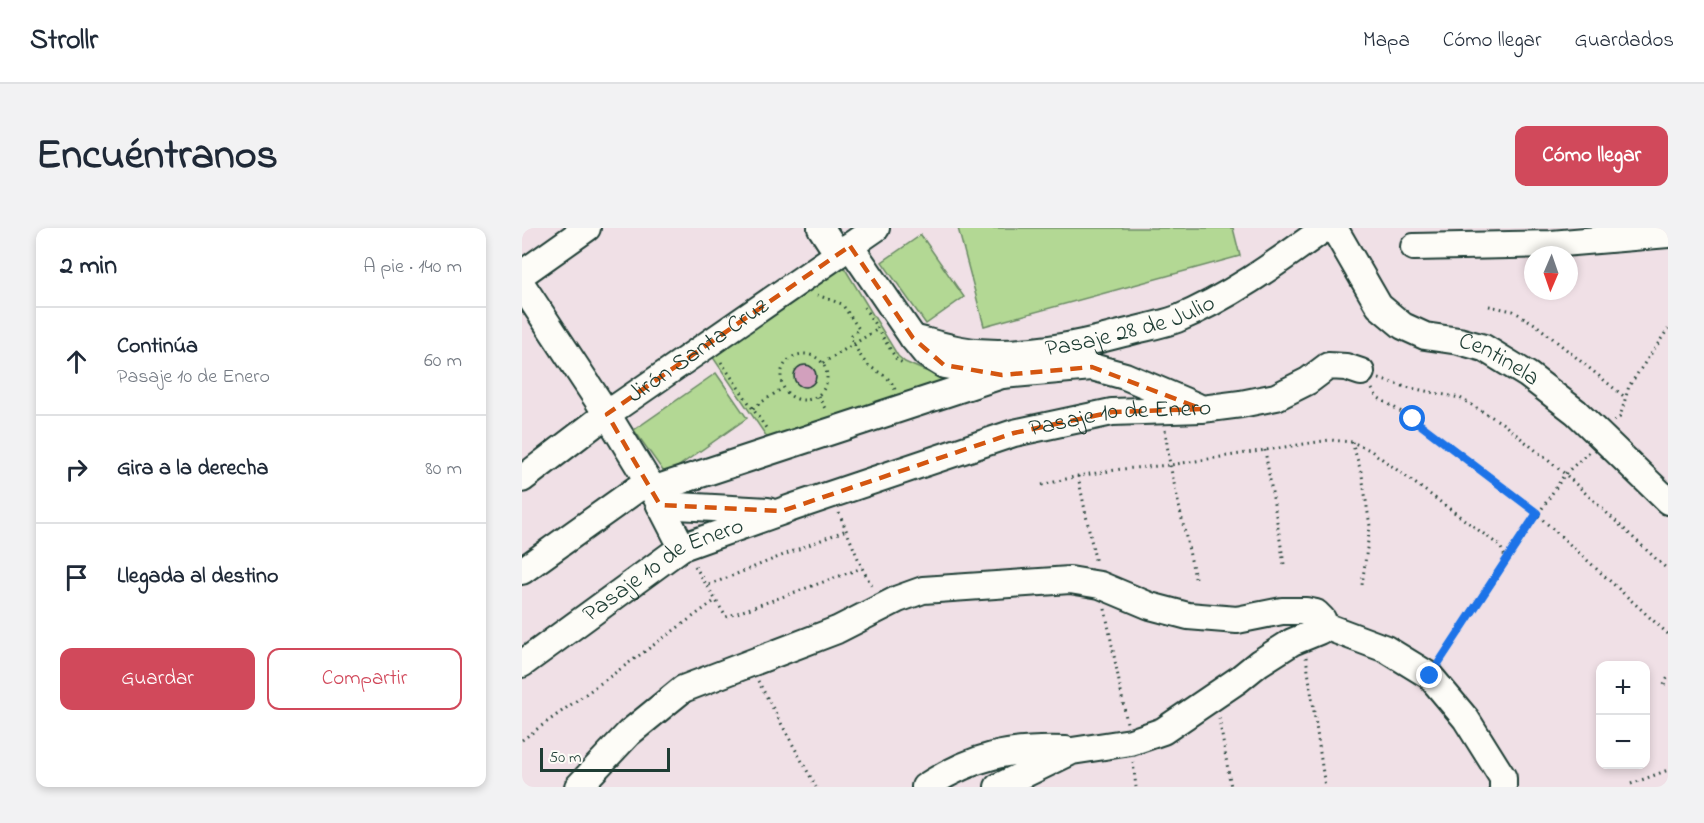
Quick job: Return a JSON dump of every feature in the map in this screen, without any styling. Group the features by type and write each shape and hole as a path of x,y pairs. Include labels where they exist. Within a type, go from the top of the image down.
{"street":[{"path":"522,274 587,228"},
{"path":"821,228 844,250 897,329 926,354 944,365 1002,375"},
{"name":"Jirón Santa Cruz","path":"522,479 607,414 876,228"},
{"name":"Pasaje 28 de Julio","path":"897,329 949,348 974,352 1040,351 1104,338 1176,319 1216,299 1325,228"},
{"name":"Centinela","path":"1334,228 1379,306 1403,326 1425,336 1459,341 1484,348 1528,375 1576,412 1603,441 1668,501"},
{"path":"1414,247 1551,244 1668,234"},
{"path":"522,285 607,414 654,492 682,547"},
{"name":"Pasaje 10 de Enero","path":"522,664 682,547 782,511 1014,433 1112,412 1202,409 1276,397 1308,381 1328,366 1346,367 1360,372"},
{"path":"522,571 654,492 779,447 1002,375 1092,367 1125,376 1202,409"},
{"path":"654,492 782,511"},
{"path":"579,787 629,733 683,689 837,630 898,598 923,590 1070,580 1100,585 1150,606 1188,616 1237,620 1282,611 1306,611 1316,613 1322,618 1313,631 1259,663 1163,731 1131,742 1072,751 1032,749 993,754 925,787"},
{"path":"1313,631 1386,649 1430,676 1466,719 1503,778 1503,787"},
{"path":"998,787 1072,751"}],"path":[{"path":"814,295 842,304 859,329 850,337 854,344 868,365 890,379 896,393"},
{"path":"863,306 897,329"},
{"path":"1489,306 1513,311 1535,324 1626,398"},
{"path":"823,363 854,344 897,329"},
{"path":"897,329 897,360 908,366"},
{"path":"1430,676 1565,474 1603,441 1600,431 1620,417 1629,386 1668,329"},
{"path":"709,343 779,447"},
{"path":"803,354 817,357 823,363 827,369 827,385 818,396 802,400 788,394 783,388 781,373 789,359 803,354"},
{"path":"1360,372 1406,387 1460,398 1502,423 1565,474 1668,570"},
{"path":"1360,372 1377,397 1413,419 1537,513 1668,634"},
{"path":"753,408 783,388"},
{"path":"1161,410 1170,465 1195,578"},
{"path":"1042,485 1122,469 1170,465 1330,440 1352,442 1370,450 1500,546 1507,561"},
{"path":"1352,442 1362,475 1370,526 1362,585"},
{"path":"1265,450 1284,564"},
{"path":"1078,476 1131,742 1136,787"},
{"path":"832,495 871,588 882,587"},
{"path":"708,585 846,530"},
{"path":"682,547 726,617 862,568"},
{"path":"522,740 716,600"},
{"path":"1313,631 1325,787"},
{"path":"748,664 816,787"},
{"path":"1664,685 1668,677"},
{"path":"1215,696 1231,787"},
{"path":"1631,784 1668,770"}],"highlighted area":[{"path":"850,246 913,338 944,365 1002,375 1092,367 1202,409 1112,412 1014,433 782,511 660,505 607,414"}],"green space":[{"path":"958,228 1233,228 1240,256 984,326"},
{"path":"921,235 964,297 926,324 882,262"},
{"path":"842,264 898,356 905,362 938,375 943,379 944,384 773,446 710,353"},
{"path":"716,373 747,418 666,475 634,430"}],"building":[{"path":"805,365 813,368 816,376 813,384 805,387 797,384 794,376 797,368"}],"route":[{"path":"1413,419 1537,513 1430,676"}]}
